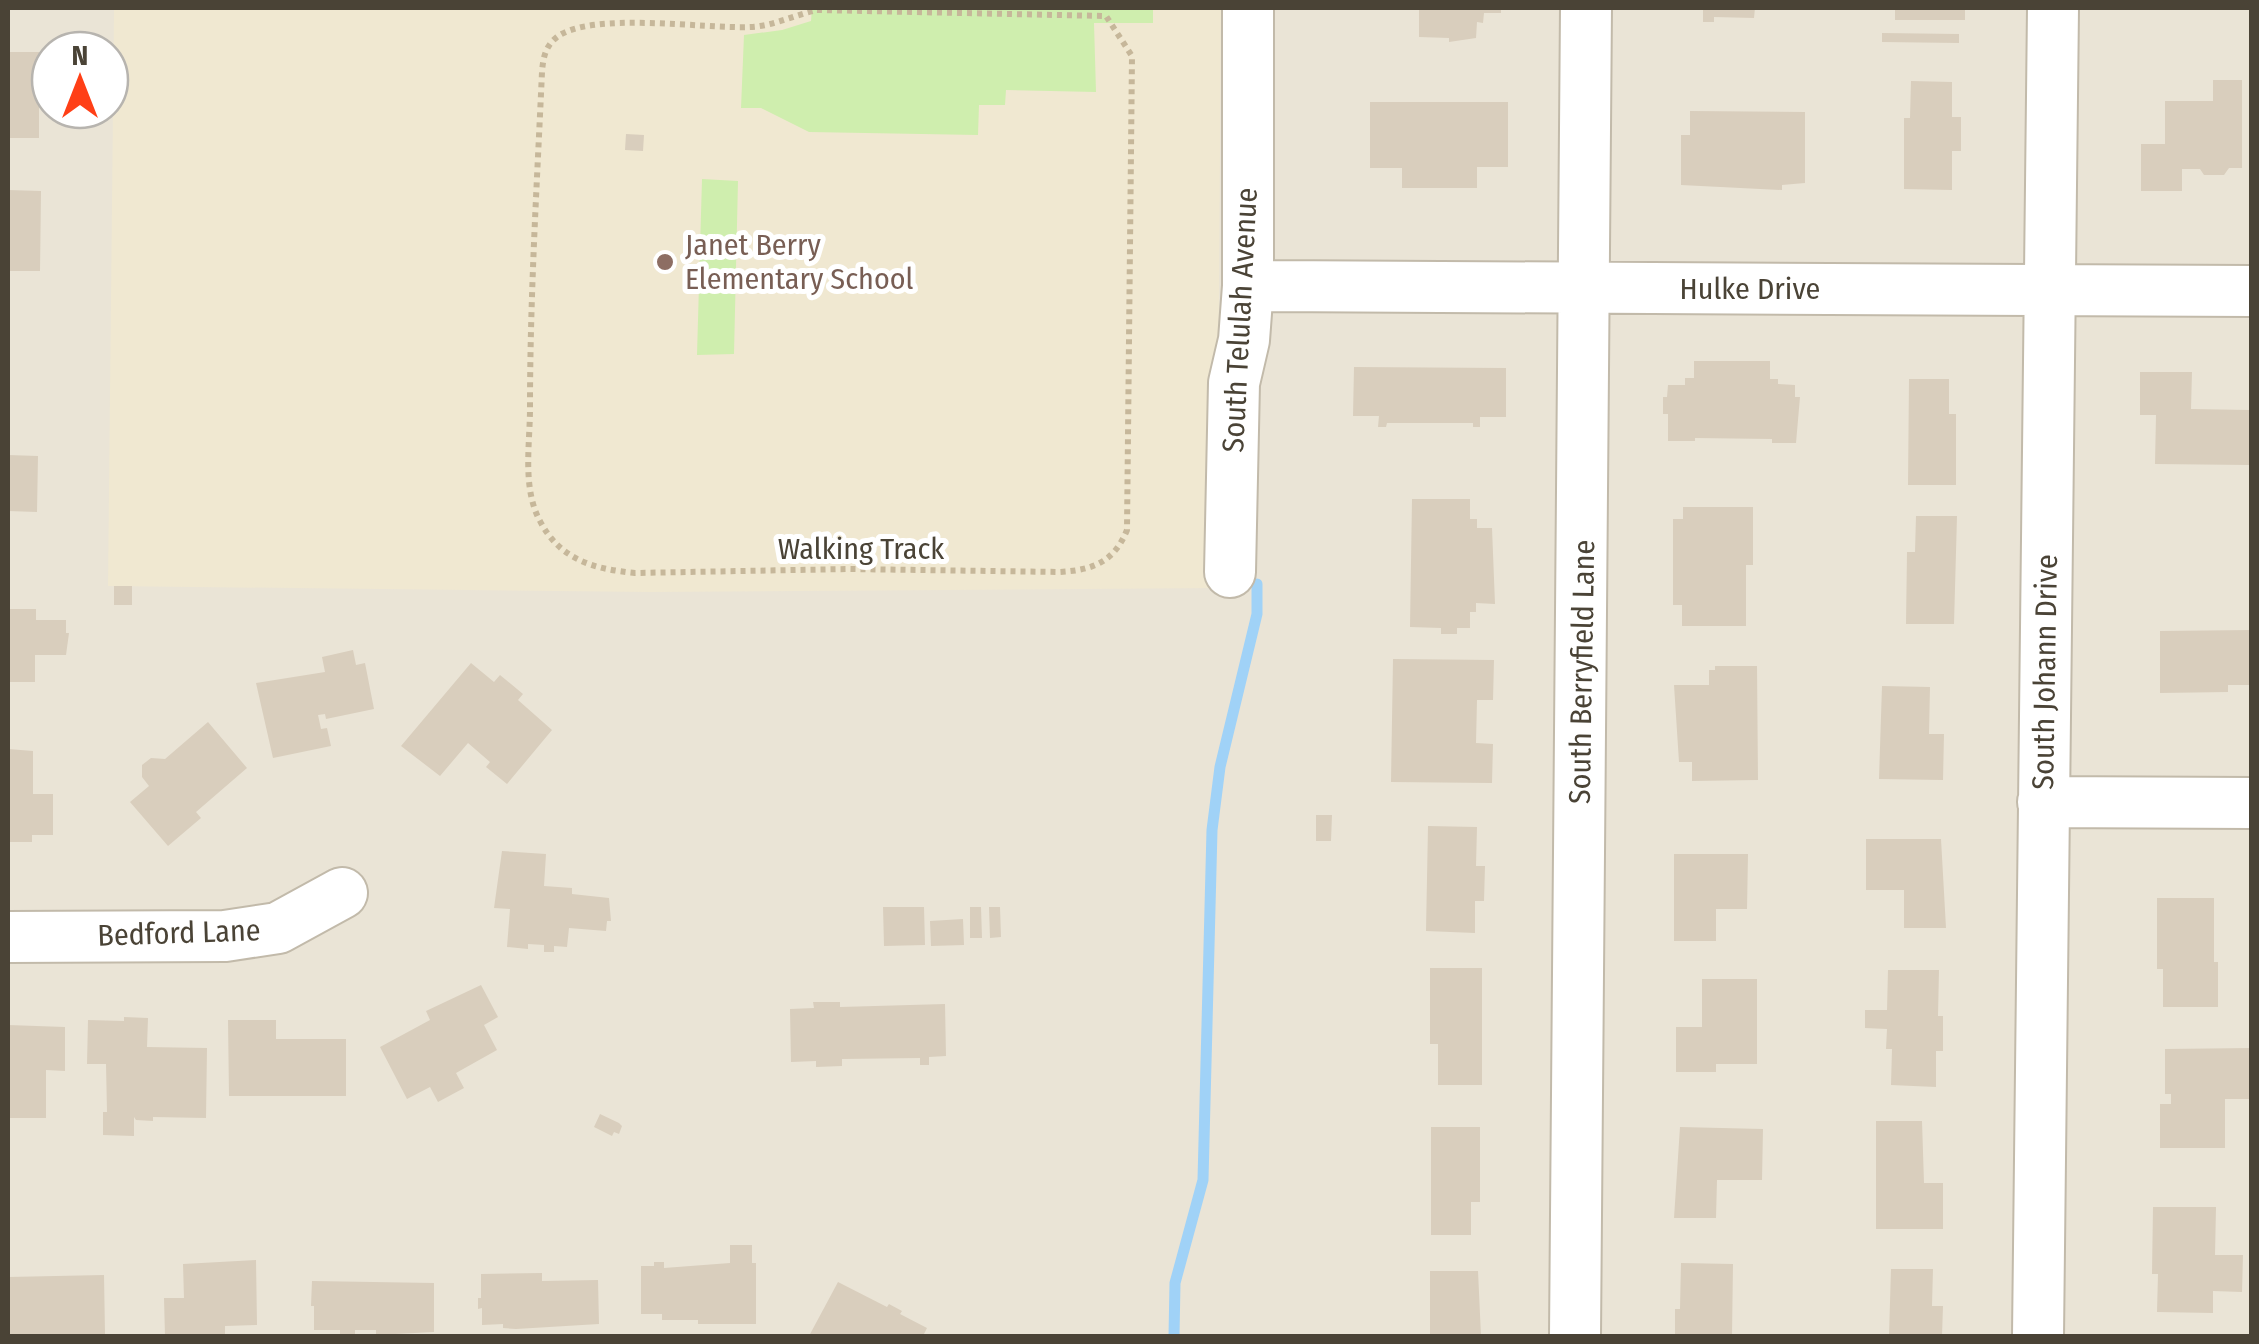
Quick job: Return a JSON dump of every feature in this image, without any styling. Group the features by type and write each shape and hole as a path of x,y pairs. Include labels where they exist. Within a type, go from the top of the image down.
{"street":[{"name":"South Telulah Avenue","path":"1230,572 1234,383 1244,340 1248,286 1248,8"},
{"name":"South Berryfield Lane","path":"1575,1336 1586,8"},
{"name":"South Johann Drive","path":"2038,1336 2053,8"},
{"name":"Hulke Drive","path":"1248,286 2252,290"},
{"path":"2043,802 2252,803"},
{"name":"Bedford Lane","path":"8,937 224,936 278,928 342,894"}],"path":[{"path":"1113,8 1113,23"},
{"name":"Walking Track","path":"818,9 1083,13 1106,16 1113,23 1133,62 1132,334 1128,530 1109,560 1081,570 1060,572 850,569 634,573 586,565 569,556 549,536 534,508 530,480 530,298 542,72 548,48 556,38 584,26 747,28 818,9"}],"shaded area":[{"path":"8,8 2251,8 2251,1336 8,1336"},
{"name":"Janet Berry Elementary School","path":"114,8 1221,8 1217,588 651,592 108,586 113,130 130,130 130,30 114,30"}],"green space":[{"path":"812,8 1153,8 1153,23 1094,23 1096,92 1006,90 1005,105 979,105 978,135 809,132 761,108 741,108 744,35 811,21"},
{"path":"702,179 738,181 734,354 697,355"}],"building":[{"path":"1419,8 1501,8 1501,13 1484,13 1483,23 1477,22 1476,38 1449,42 1449,38 1419,37"},
{"path":"1703,8 1755,8 1754,18 1714,17 1714,22 1703,22"},
{"path":"1895,8 1965,8 1965,20 1895,20"},
{"path":"1882,33 1959,34 1959,43 1882,42"},
{"path":"8,52 30,52 30,130 39,130 39,138 8,138"},
{"path":"2213,80 2242,80 2242,168 2229,168 2224,175 2182,169 2182,191 2141,191 2141,144 2165,144 2165,101 2213,101"},
{"path":"1911,81 1952,82 1952,117 1961,117 1961,151 1952,151 1952,190 1904,189 1904,118 1910,118"},
{"path":"1370,102 1508,102 1508,167 1477,167 1477,188 1402,188 1402,168 1370,168"},
{"path":"1690,111 1805,112 1805,183 1782,185 1782,190 1681,185 1681,135 1690,135"},
{"path":"626,134 644,135 643,151 625,150"},
{"path":"8,190 41,191 40,271 8,271"},
{"path":"1694,361 1770,361 1770,379 1795,385 1795,397 1800,397 1796,443 1772,443 1772,439 1668,441 1668,414 1663,414 1663,397 1667,397 1668,385 1685,385 1685,378 1694,378"},
{"path":"1354,367 1506,368 1506,417 1480,417 1480,427 1473,427 1473,423 1387,423 1386,427 1378,427 1379,416 1353,416"},
{"path":"2140,372 2192,372 2191,409 2249,410 2249,465 2155,464 2156,415 2140,415"},
{"path":"1909,379 1949,379 1949,414 1956,414 1956,485 1908,485"},
{"path":"8,455 38,456 37,512 8,511"},
{"path":"1412,499 1470,499 1470,519 1477,519 1477,528 1492,528 1495,604 1476,603 1476,612 1470,612 1470,628 1457,628 1457,634 1441,634 1441,628 1410,627"},
{"path":"1683,507 1753,507 1753,565 1746,565 1746,626 1682,626 1682,605 1673,605 1673,519 1683,519"},
{"path":"1916,516 1957,516 1954,624 1906,624 1907,552 1915,552"},
{"path":"114,586 132,586 132,605 114,605"},
{"path":"8,609 36,609 36,620 66,620 66,655 35,655 35,682 8,682"},
{"path":"2252,630 2252,685 2228,685 2228,692 2160,693 2160,631"},
{"path":"353,650 356,665 365,663 374,709 326,719 325,714 318,715 321,729 327,728 331,746 273,758 256,683 325,672 322,657"},
{"path":"1393,659 1494,660 1493,700 1477,700 1476,743 1493,744 1492,783 1391,782"},
{"path":"471,663 494,682 500,675 523,694 518,700 552,730 507,784 486,767 490,762 468,743 440,776 401,746"},
{"path":"1715,666 1757,666 1758,780 1692,781 1692,762 1679,762 1674,685 1709,685 1709,670 1715,670"},
{"path":"1882,686 1930,687 1929,734 1944,734 1943,780 1879,779"},
{"path":"208,722 247,768 196,812 201,818 168,846 130,802 149,786 142,777 142,765 151,758 165,759"},
{"path":"8,749 33,751 33,794 53,794 53,835 32,835 32,842 8,842"},
{"path":"1316,815 1332,815 1331,841 1316,841"},
{"path":"1428,826 1477,827 1476,866 1485,866 1484,901 1475,901 1475,933 1426,931"},
{"path":"1866,839 1941,839 1946,928 1904,928 1904,890 1866,890"},
{"path":"502,851 546,854 544,886 572,888 572,894 609,898 611,921 607,921 606,931 569,928 567,947 554,946 554,952 544,952 544,945 528,944 528,949 507,947 510,909 494,908"},
{"path":"1674,854 1748,854 1747,909 1716,909 1716,941 1674,941"},
{"path":"2157,898 2214,898 2218,1007 2163,1007 2163,969 2157,969"},
{"path":"883,907 924,907 925,945 884,946"},
{"path":"970,907 981,907 982,938 970,938"},
{"path":"989,907 1000,907 1001,937 990,938"},
{"path":"963,919 964,945 931,946 930,921"},
{"path":"1430,968 1482,968 1482,1085 1438,1085 1438,1044 1430,1044"},
{"path":"1888,970 1939,970 1938,1016 1943,1016 1943,1051 1936,1051 1936,1087 1891,1085 1892,1049 1886,1049 1887,1029 1865,1028 1865,1010 1887,1010"},
{"path":"1702,979 1757,979 1757,1064 1716,1064 1716,1072 1676,1072 1676,1027 1702,1027"},
{"path":"481,985 498,1017 484,1025 497,1050 456,1073 464,1088 438,1102 430,1087 407,1099 380,1047 430,1020 426,1011"},
{"path":"813,1002 840,1002 840,1007 945,1004 946,1056 929,1057 929,1065 920,1065 920,1058 842,1059 842,1066 816,1067 816,1061 791,1062 790,1009 814,1008"},
{"path":"124,1017 148,1018 147,1047 207,1048 206,1118 153,1117 153,1121 134,1117 134,1136 103,1135 103,1112 107,1112 106,1064 87,1064 88,1020 124,1021"},
{"path":"228,1020 276,1020 276,1039 346,1039 346,1096 229,1096"},
{"path":"8,1025 65,1027 65,1071 46,1070 46,1118 8,1118"},
{"path":"2252,1048 2252,1099 2225,1099 2225,1148 2160,1148 2160,1104 2171,1104 2171,1094 2165,1094 2165,1049"},
{"path":"600,1114 622,1126 619,1134 614,1132 612,1136 594,1127"},
{"path":"1876,1121 1922,1121 1924,1183 1943,1183 1943,1229 1876,1229"},
{"path":"1431,1127 1480,1127 1480,1202 1471,1202 1471,1235 1431,1235"},
{"path":"1680,1127 1763,1129 1762,1180 1717,1180 1716,1218 1674,1218"},
{"path":"2153,1207 2216,1207 2215,1255 2243,1255 2242,1292 2213,1291 2213,1313 2157,1312 2158,1274 2152,1274"},
{"path":"730,1245 752,1245 752,1263 756,1263 756,1324 698,1324 698,1320 662,1320 662,1314 641,1314 641,1266 654,1266 654,1262 664,1262 664,1268 730,1263"},
{"path":"256,1260 257,1325 225,1326 225,1336 165,1336 164,1298 184,1298 183,1264"},
{"path":"1681,1263 1733,1264 1732,1336 1675,1336"},
{"path":"1891,1269 1933,1269 1932,1306 1943,1306 1942,1336 1889,1336"},
{"path":"1430,1271 1478,1271 1481,1336 1430,1336"},
{"path":"542,1273 542,1281 598,1280 599,1324 516,1329 503,1328 503,1324 482,1325 482,1308 478,1309 481,1274"},
{"path":"104,1275 105,1334 8,1336 8,1277"},
{"path":"312,1281 434,1283 434,1332 376,1335 376,1330 355,1330 355,1336 340,1336 340,1330 314,1330"},
{"path":"838,1282 902,1311 900,1314 927,1328 923,1336 809,1336"}],"waterway":[{"path":"1174,1336 1175,1283 1203,1180 1212,830 1220,767 1257,614 1257,584"}],"place":[{"name":"Janet Berry Elementary School","path":"665,262"}]}
